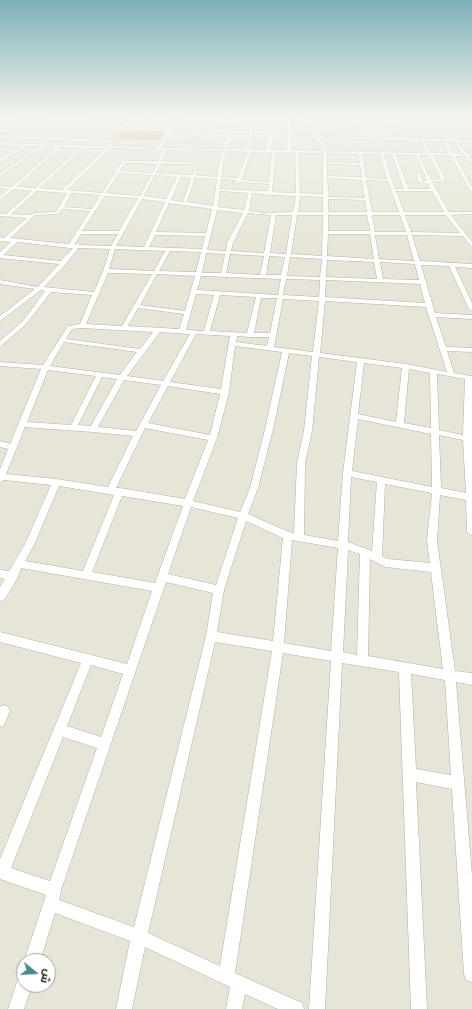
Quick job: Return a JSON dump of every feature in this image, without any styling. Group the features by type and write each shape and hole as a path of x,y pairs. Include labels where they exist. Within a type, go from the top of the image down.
{"street":[{"path":"0,175 19,162"},
{"path":"0,199 42,162"},
{"path":"6,216 66,162"},
{"path":"64,191 94,162"},
{"path":"70,246 116,172 124,162"},
{"path":"127,162 165,162"},
{"path":"185,204 197,162"},
{"path":"182,331 194,292 217,198 221,162"},
{"path":"232,191 239,180 245,162"},
{"path":"270,194 273,162"},
{"path":"270,349 298,195 297,162"},
{"path":"384,162 409,234 429,305 451,374"},
{"path":"397,162 407,190"},
{"path":"421,162 433,190 447,212 472,245"},
{"path":"418,174 421,182 444,180 435,162"},
{"path":"457,162 472,191"},
{"path":"82,326 106,271 113,247 159,163"},
{"path":"234,1009 232,981 293,537 301,463 308,431 324,278 327,197 326,163 362,164 380,280"},
{"path":"116,172 180,175 271,183"},
{"path":"146,248 180,175"},
{"path":"327,177 390,180"},
{"path":"0,187 141,197 214,208 274,214 472,213"},
{"path":"218,190 367,200"},
{"path":"393,190 433,190"},
{"path":"3,239 36,214 57,213 70,192"},
{"path":"223,275 232,240 246,212 250,192"},
{"path":"61,208 92,210"},
{"path":"263,276 274,214"},
{"path":"0,215 31,217"},
{"path":"78,232 121,233"},
{"path":"326,232 464,235"},
{"path":"152,233 207,235"},
{"path":"3,239 70,246 78,245 169,249 472,266"},
{"path":"0,256 15,241"},
{"path":"0,318 40,288 64,263 78,245"},
{"path":"124,328 169,249"},
{"path":"0,256 64,263"},
{"path":"451,264 472,309"},
{"path":"106,271 423,282"},
{"path":"0,282 49,290 96,294"},
{"path":"0,289 8,283"},
{"path":"0,345 25,322 49,290"},
{"path":"194,292 429,305"},
{"path":"206,333 218,293"},
{"path":"250,335 259,295"},
{"path":"137,306 188,313"},
{"path":"433,315 472,316"},
{"path":"435,568 386,563 360,549 293,537 243,516 188,503 116,490 56,482 0,478 45,368 60,340 70,327 82,326 206,333 270,349 316,356 406,366 471,378 468,438 472,531"},
{"path":"93,429 121,378 158,330"},
{"path":"86,575 116,490 138,434 194,332"},
{"path":"234,339 250,335 273,335"},
{"path":"34,953 52,897 130,670 188,503 213,438 225,392 234,339"},
{"path":"60,340 142,351"},
{"path":"444,349 472,350"},
{"path":"124,1009 139,937 211,636 219,590 249,502 263,455 286,351"},
{"path":"317,1009 328,836 342,545 347,473 361,360"},
{"path":"0,364 30,365 225,392"},
{"path":"400,425 406,366"},
{"path":"433,371 436,490 432,531 435,568 450,675 472,974"},
{"path":"73,428 100,375"},
{"path":"353,416 468,438"},
{"path":"23,424 138,434"},
{"path":"143,425 213,438"},
{"path":"0,444 13,447"},
{"path":"347,473 471,498"},
{"path":"376,558 381,479"},
{"path":"0,597 19,564 56,482"},
{"path":"362,662 365,553"},
{"path":"19,564 86,575 219,590"},
{"path":"0,574 13,576"},
{"path":"211,636 472,679"},
{"path":"0,637 130,670"},
{"path":"88,659 1,872 232,981 296,1009"},
{"path":"405,668 419,1009"},
{"path":"58,730 105,744"},
{"path":"410,774 457,783"},
{"path":"16,1009 21,993"}]}
